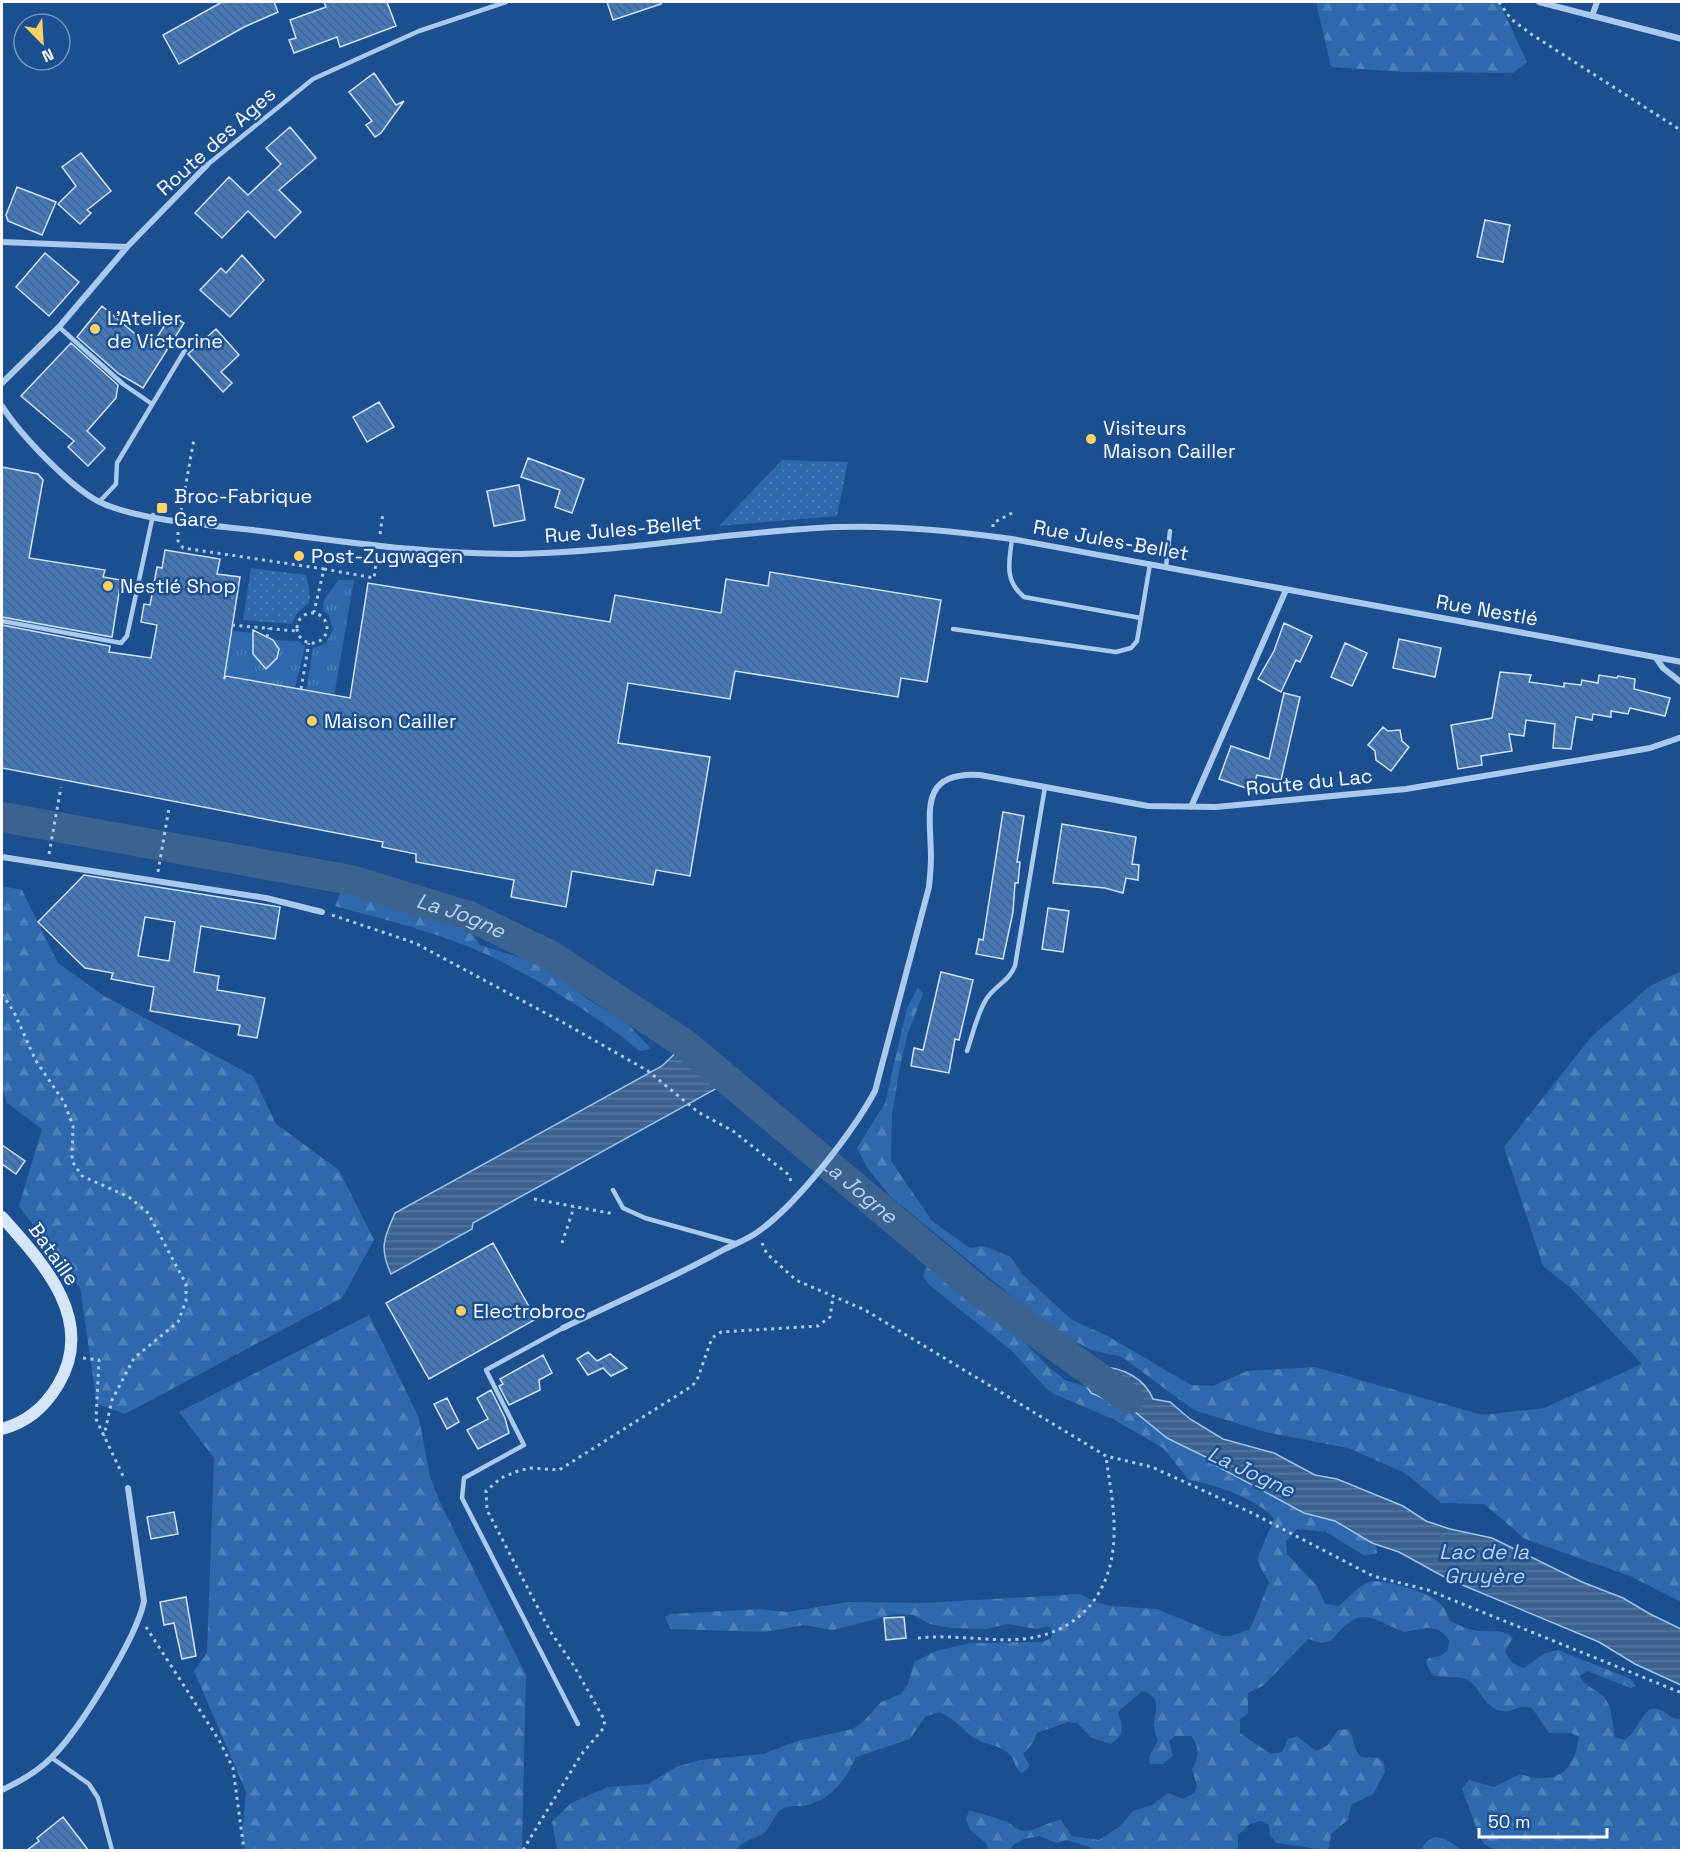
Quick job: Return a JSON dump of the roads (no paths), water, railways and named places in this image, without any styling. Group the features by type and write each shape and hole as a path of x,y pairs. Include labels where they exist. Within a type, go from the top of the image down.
{"main road":[{"name":"Bataille","path":"2,1217 45,1268 59,1289 70,1325 69,1356 60,1382 47,1402 30,1417 2,1429"}],"street":[{"path":"1539,2 1682,39"},
{"path":"1592,16 1598,2"},
{"name":"Route des Ages","path":"2,382 59,327 127,247 207,165"},
{"path":"2,242 127,247"},
{"name":"Rue Jules-Bellet","path":"2,406 54,465 99,502 119,509 180,520 378,546 450,552 522,554 797,530 871,527 1012,539 1286,590"},
{"path":"1191,807 1286,590"},
{"name":"Rue Nestlé","path":"1286,590 1682,662"},
{"path":"1656,658 1682,683"},
{"name":"Route du Lac","path":"735,1243 757,1233 777,1217 796,1191 850,1130 875,1091 929,887 931,859 928,807 931,796 939,784 953,776 968,774 1148,806 1258,804 1406,789 1650,748 1682,737"},
{"path":"2,856 266,898 322,912"},
{"path":"563,1328 678,1274 735,1243"},
{"path":"2,1791 24,1780 52,1758 94,1701 140,1617 144,1601 128,1488"}],"lane":[{"name":"Route des Ages","path":"207,165 313,79 419,31 506,2"},
{"path":"59,327 123,384 152,404"},
{"path":"99,502 116,484 117,463 191,340"},
{"path":"2,621 121,643 127,636 153,515"},
{"path":"1166,567 1170,531"},
{"path":"1012,539 1008,571 1010,580 1024,597 1141,618"},
{"path":"953,629 1123,651 1131,648 1137,641 1150,564"},
{"path":"967,1051 983,1004 992,991 1012,974 1015,966 1045,787"},
{"path":"613,1190 623,1208 656,1221 735,1243"},
{"path":"563,1328 486,1370 524,1445 464,1478 462,1498 578,1724"},
{"path":"52,1758 88,1784 98,1798 112,1851"}],"water":[{"path":"685,1044 730,1081 473,1223 472,1229 391,1274 385,1257 384,1243 395,1213 662,1066"},
{"name":"Lac de la Gruyère","path":"1101,1367 1117,1369 1139,1380 1153,1399 1170,1402 1190,1419 1223,1439 1274,1453 1315,1475 1337,1479 1403,1506 1426,1521 1492,1538 1582,1582 1623,1598 1681,1629 1681,1685 1635,1664 1599,1642 1448,1579 1399,1552 1372,1543 1335,1521 1304,1513 1213,1464 1208,1458 1167,1438 1135,1412 1091,1393 1087,1387"}],"waterway":[{"name":"La Jogne","path":"2,817 351,880 469,916 550,955 685,1044 980,1292 1129,1399"}],"place":[{"name":"L'Atelier de Victorine","path":"95,329"},
{"name":"Visiteurs Maison Cailler","path":"1091,439"},
{"name":"Broc-Fabrique Gare","path":"162,508"},
{"name":"Post-Zugwagen","path":"299,556"},
{"name":"Nestlé Shop","path":"108,586"},
{"name":"Maison Cailler","path":"312,721"},
{"name":"Electrobroc","path":"461,1311"}]}
